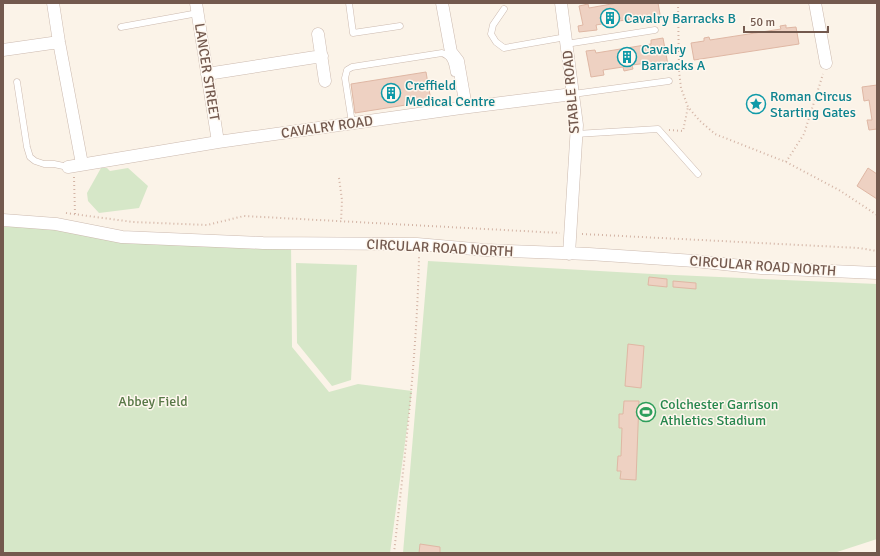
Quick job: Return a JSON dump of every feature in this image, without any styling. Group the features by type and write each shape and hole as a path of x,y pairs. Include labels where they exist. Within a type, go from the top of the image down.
{"street":[{"path":"53,3 74,166"},
{"path":"442,3 451,52 458,61 463,108"},
{"name":"STABLE ROAD","path":"561,3 577,125 569,254"},
{"path":"815,3 826,63"},
{"name":"LANCER STREET","path":"197,8 218,142"},
{"path":"318,34 325,81"},
{"path":"3,50 59,42"},
{"path":"207,74 322,56"},
{"name":"CAVALRY ROAD","path":"74,166 218,142 573,94"},
{"name":"CIRCULAR ROAD NORTH","path":"3,220 56,224 122,237 263,243 417,244 485,250 695,261 761,268 877,273"}],"lane":[{"path":"349,3 353,33 400,26"},
{"path":"121,27 197,8"},
{"path":"504,9 493,25 490,34 496,42 504,48 655,30"},
{"path":"352,123 345,78 347,70 352,67 442,53 448,55 452,60 463,108"},
{"path":"573,94 669,81"},
{"path":"17,82 27,147 30,157 35,161 44,164 74,166"},
{"path":"576,134 658,129 698,174"}],"path":[{"path":"678,3 679,71 682,88 688,106 700,121 715,134 786,162 839,190 877,215"},
{"path":"786,162 804,134 819,90 826,63"},
{"path":"658,129 683,130 688,106"},
{"path":"74,166 75,214"},
{"path":"339,178 342,200 340,222"},
{"path":"61,213 133,222 207,225 244,216 859,248 877,251"},
{"path":"394,553 409,424 418,307 420,255"}],"green space":[{"path":"101,168 107,168 110,171 128,168 148,186 139,208 99,213 88,201 87,193"},
{"name":"Abbey Field","path":"36,223 131,237 291,241 292,347 329,392 358,384 412,391 390,553 3,553 3,227"},
{"name":"Colchester Garrison Athletics Stadium","path":"428,261 652,274 877,284 877,539 834,553 403,553"},
{"path":"296,263 357,265 351,380 332,386 297,343"}],"building":[{"name":"Cavalry Barracks B","path":"617,3 658,3 661,20 649,22 648,16 596,25 597,30 579,32 578,26 583,25 579,6 588,4 589,8"},
{"path":"786,25 786,28 796,27 799,44 694,60 691,43 704,41 704,38 709,37 710,40 781,29 780,26"},
{"name":"Cavalry Barracks A","path":"663,38 668,65 656,67 655,62 632,65 633,69 624,71 623,67 603,70 604,75 591,77 586,51 595,50 596,53 651,44 651,40"},
{"name":"Creffield Medical Centre","path":"426,72 431,101 355,113 351,84"},
{"path":"877,85 877,129 869,130 867,120 872,120 869,100 864,101 862,87"},
{"path":"868,168 877,174 877,199 857,186"},
{"path":"649,277 667,279 667,287 648,285"},
{"path":"673,281 696,283 696,289 673,287"},
{"path":"628,344 644,346 641,388 625,386"},
{"path":"624,401 639,401 636,480 620,479 621,471 617,471 618,456 621,456 622,428 619,428 619,414 623,414"},
{"path":"420,544 440,547 440,553 419,553"}],"place":[{"name":"Cavalry Barracks B","path":"610,18"},
{"name":"Cavalry Barracks A","path":"627,57"},
{"name":"Creffield Medical Centre","path":"391,93"},
{"name":"Roman Circus Starting Gates","path":"756,104"},
{"name":"Colchester Garrison Athletics Stadium","path":"646,412"}]}
